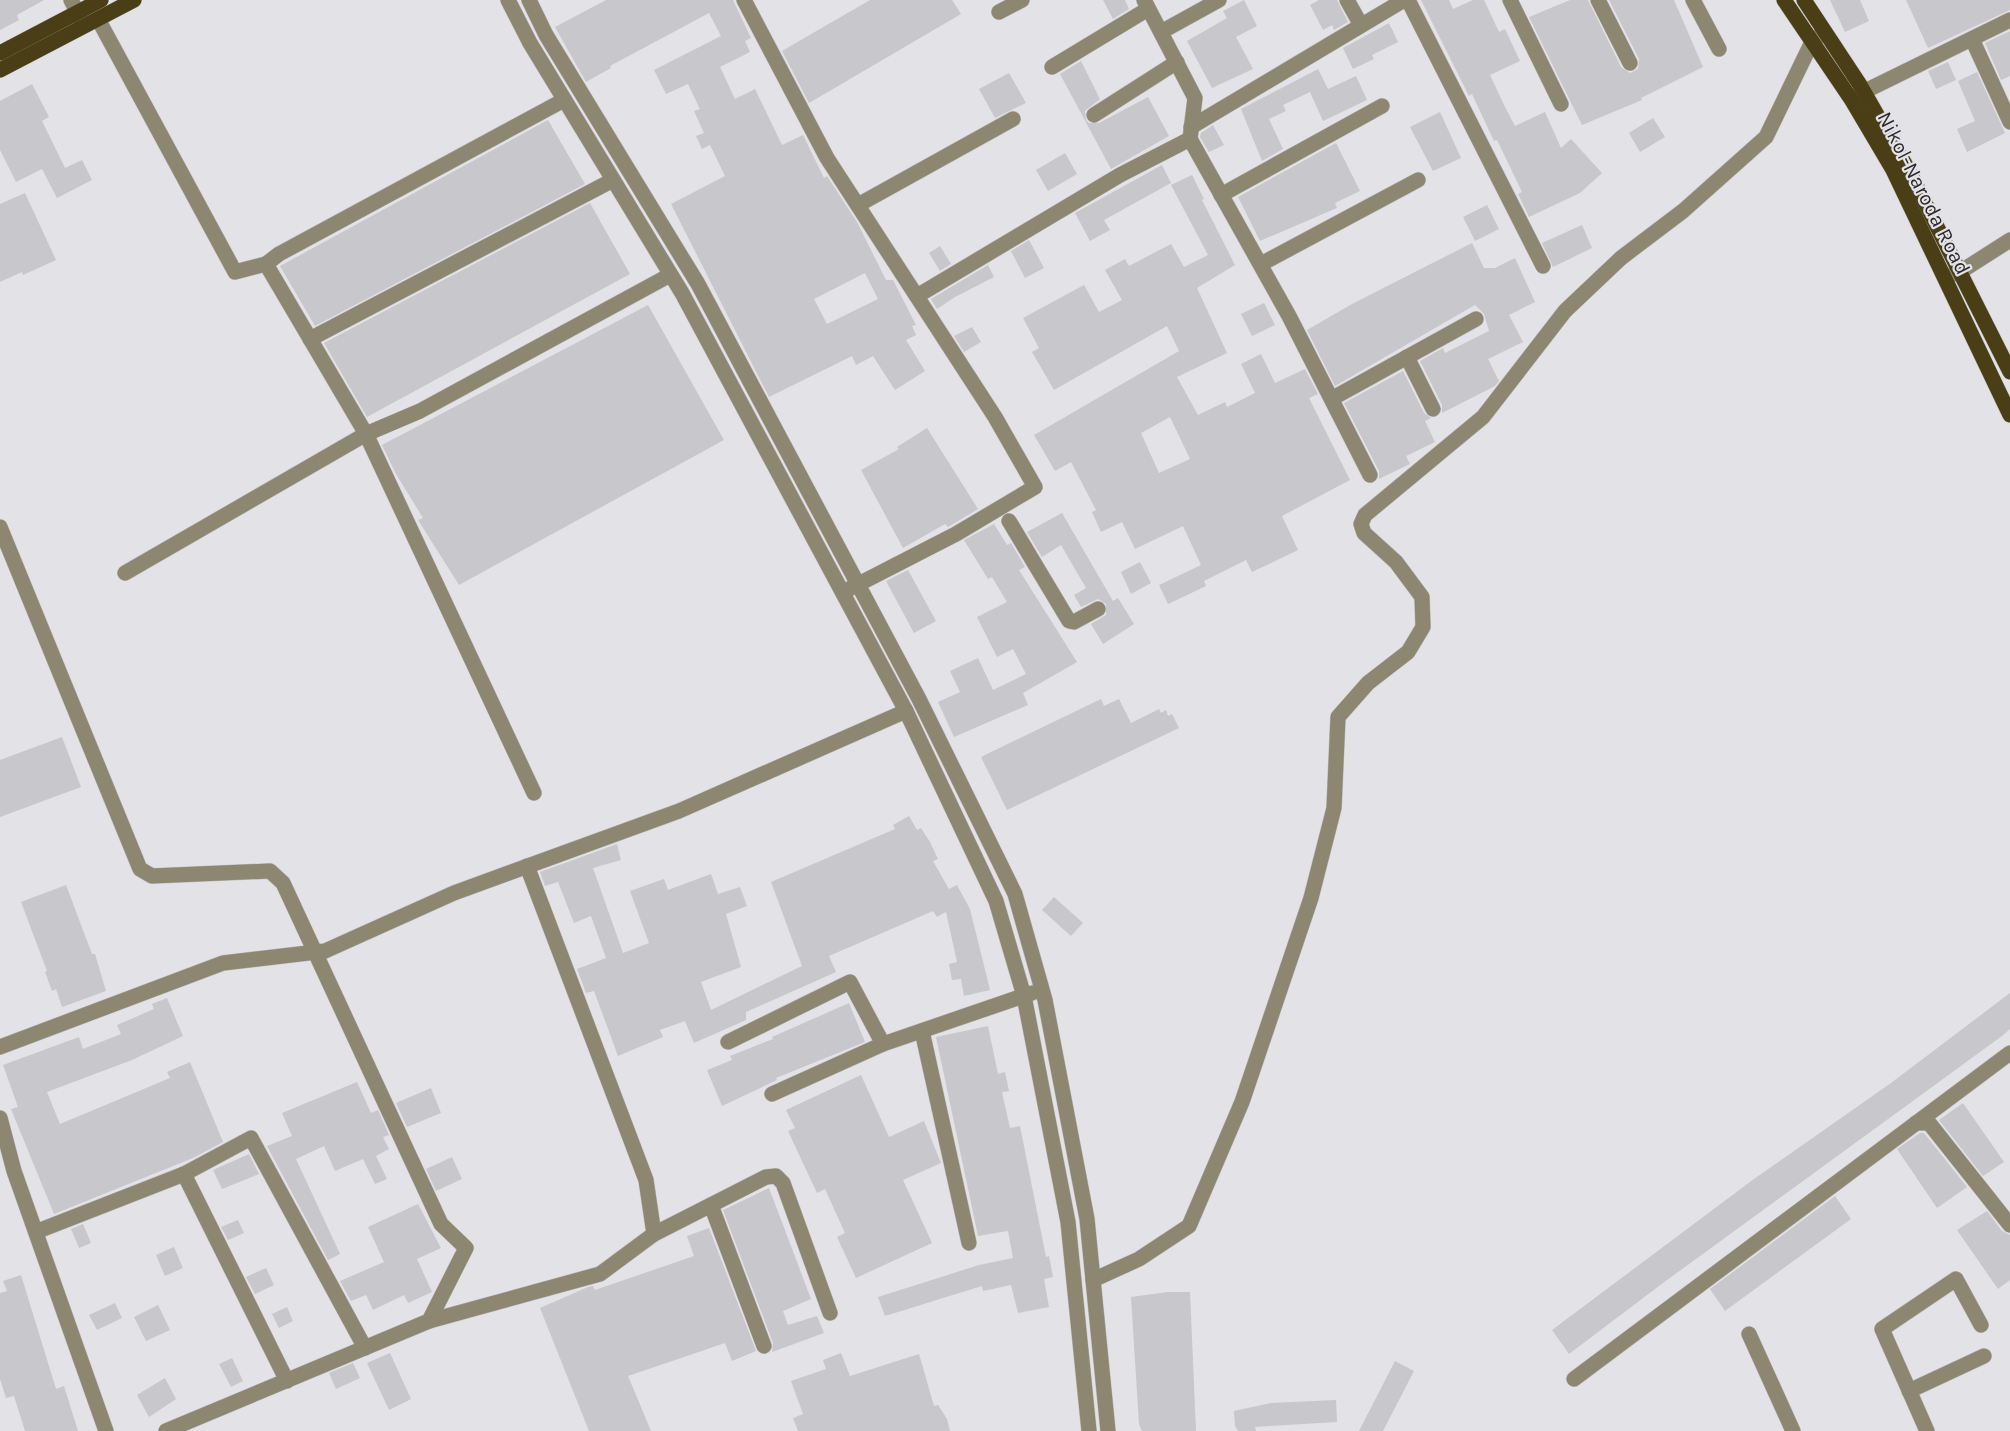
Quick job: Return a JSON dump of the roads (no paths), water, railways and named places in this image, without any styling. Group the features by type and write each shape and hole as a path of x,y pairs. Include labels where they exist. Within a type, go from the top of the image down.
{"main road":[{"path":"0,70 101,0"},
{"path":"0,53 83,14 134,0"},
{"name":"Nikol-Naroda Road","path":"1784,0 1818,36 1857,95 2010,415"},
{"path":"1804,0 1818,36"},
{"path":"1857,95 1909,171 2010,372"}],"street":[{"path":"508,0 530,43 670,275 843,592 906,711 996,901 1024,996 1068,1222 1089,1431"},
{"path":"529,0 546,35 698,284 858,584 1015,894 1042,990 1087,1219 1108,1431"},
{"path":"744,0 827,158 995,417 1035,487 1005,514 956,534 843,592"},
{"path":"999,12 1022,0"},
{"path":"1161,32 1219,0"},
{"path":"1347,0 1361,25"},
{"path":"917,296 1191,133 1361,25 1406,0 1543,266"},
{"path":"1510,0 1561,104"},
{"path":"1598,0 1630,63"},
{"path":"1693,0 1719,49"},
{"path":"1052,67 1146,5 1195,98 1191,133 1221,195 1333,398 1370,475"},
{"path":"83,14 235,272 266,264 279,254 564,100"},
{"path":"1857,95 2010,21"},
{"path":"1093,1280 1139,1259 1189,1226 1242,1102 1311,898 1334,808 1338,717 1368,683 1408,652 1423,627 1422,597 1396,562 1364,533 1361,524 1365,515 1483,417 1564,311 1622,258 1683,211 1766,137 1818,36"},
{"path":"1972,39 2010,122"},
{"path":"1094,115 1177,62"},
{"path":"1221,195 1382,106"},
{"path":"858,206 1013,119"},
{"path":"310,339 613,180"},
{"path":"1261,264 1418,180"},
{"path":"1945,278 1960,272 2010,240"},
{"path":"266,264 366,434 534,793"},
{"path":"125,573 366,434 420,411 670,275"},
{"path":"1333,398 1476,319"},
{"path":"1407,357 1433,410"},
{"path":"1005,514 1069,621 1074,622 1098,609"},
{"path":"0,527 140,869 152,876 270,871 283,883 317,952 441,1224 466,1248 429,1321"},
{"path":"0,1047 223,963 326,951 454,893 679,811 906,711"},
{"path":"527,866 646,1180 654,1234"},
{"path":"728,1042 850,982 883,1044"},
{"path":"772,1094 883,1044 1042,990"},
{"path":"922,1031 969,1243"},
{"path":"1574,1379 2010,1053"},
{"path":"0,1118 7,1173 38,1231 106,1431"},
{"path":"1916,1124 1929,1123 2010,1225"},
{"path":"38,1231 184,1174 251,1138 365,1348"},
{"path":"184,1174 287,1381"},
{"path":"166,1431 429,1321 600,1274 654,1234 766,1177 776,1176 783,1184 830,1313"},
{"path":"711,1205 764,1346"},
{"path":"1927,1431 1882,1329 1956,1279 1981,1325"},
{"path":"1749,1334 1793,1431"},
{"path":"1909,1391 1984,1356"}]}
